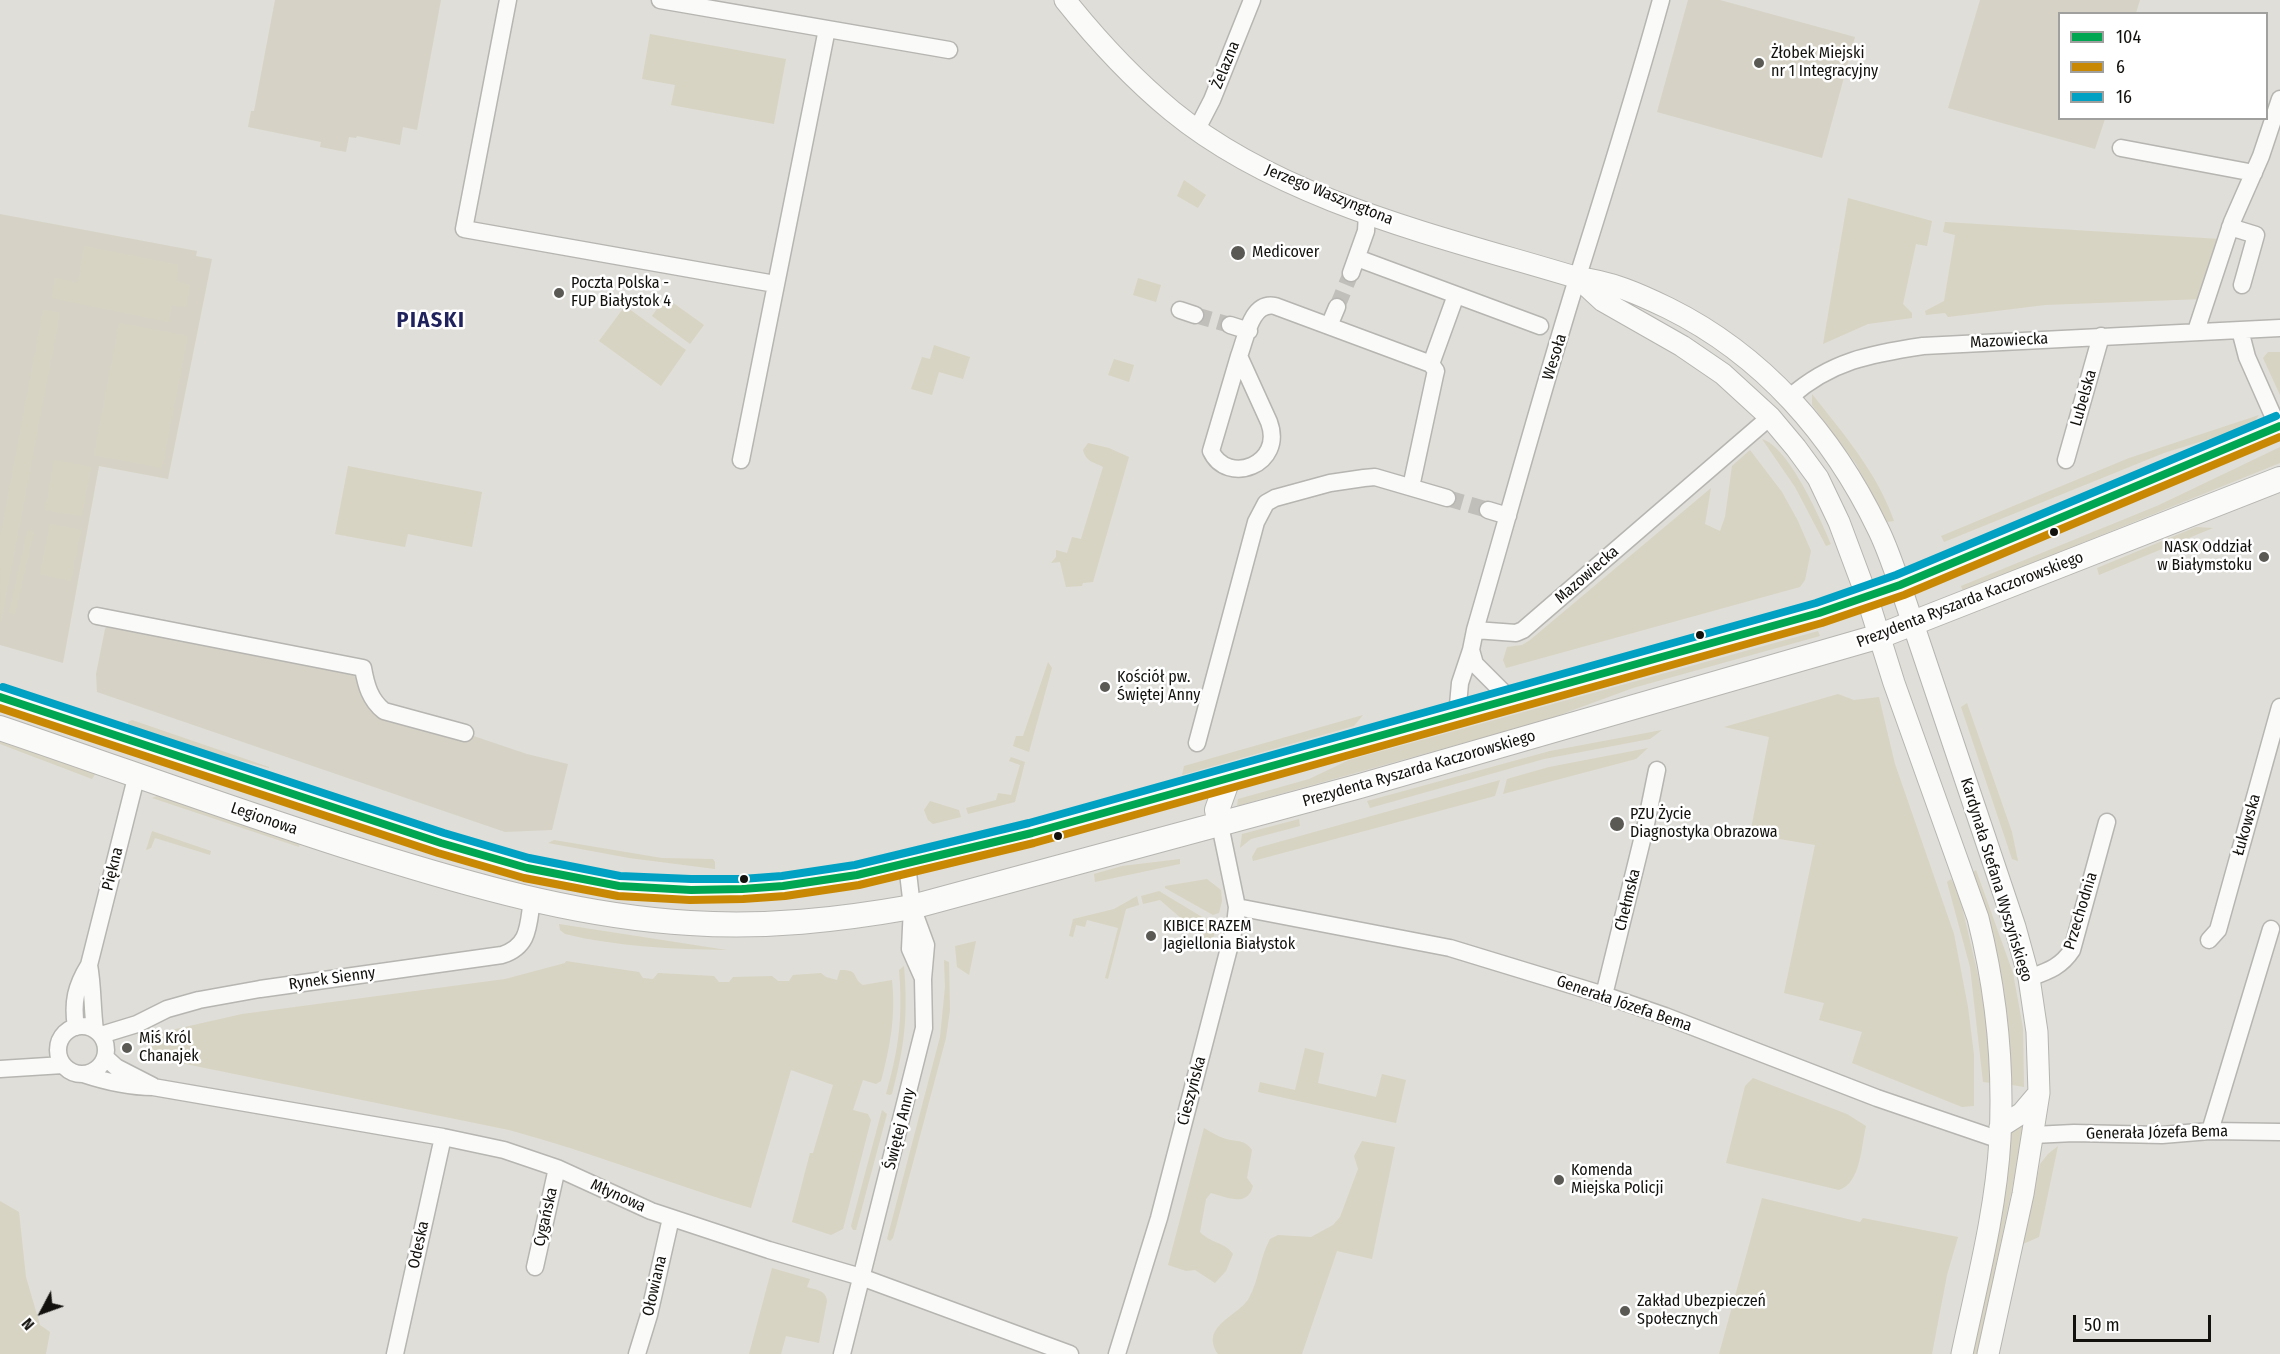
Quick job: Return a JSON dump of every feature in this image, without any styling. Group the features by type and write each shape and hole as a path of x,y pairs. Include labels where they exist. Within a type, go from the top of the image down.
{"main road":[{"path":"787,924 783,886 857,875 1032,833 1820,613 1900,585 2279,426"},
{"name":"Prezydenta Ryszarda Kaczorowskiego","path":"532,900 636,918 690,923 787,924 863,916 912,907 1220,825 1880,636 2280,479"},
{"name":"Legionowa","path":"0,697 319,803 527,868 619,885 691,890 783,886"},
{"name":"Legionowa","path":"0,728 310,835 476,886 532,900"},
{"path":"1220,825 1217,810 1228,779"},
{"path":"310,835 319,803"}],"street":[{"path":"508,0 464,229 775,284"},
{"path":"660,0 949,50"},
{"name":"Jerzego Waszyngtona","path":"1065,0 1109,52 1173,112 1234,154 1270,173 1368,213 1578,278 1608,283 1638,294 1681,315 1731,347 1768,376 1790,398 1815,426 1845,467 1879,531 1900,585"},
{"name":"Żelazna","path":"1197,129 1212,100 1252,0"},
{"name":"Wesoła","path":"1457,716 1460,686 1475,630 1624,124 1639,81 1661,0"},
{"path":"741,460 827,29"},
{"path":"2196,331 2230,227 2254,173 2280,99"},
{"path":"2121,148 2254,173"},
{"path":"1368,213 1366,231 1354,266 1456,295 1540,326"},
{"path":"2230,227 2256,235 2242,285"},
{"name":"Jerzego Waszyngtona","path":"1578,278 1604,301 1703,359 1770,417 1807,463 1828,497 1867,597"},
{"path":"1431,364 1456,295"},
{"path":"1239,356 1269,422 1272,442 1264,459 1248,467 1236,469 1223,464 1214,457 1211,451 1239,356 1255,313 1268,304 1431,364 1436,371 1402,490"},
{"path":"1329,326 1337,307"},
{"path":"1230,325 1249,331"},
{"name":"Mazowiecka","path":"1790,398 1818,375 1886,351 1923,346 2280,328"},
{"path":"2240,330 2247,357 2279,426"},
{"name":"Lubelska","path":"2066,460 2102,336"},
{"path":"1770,417 1790,398"},
{"name":"Mazowiecka","path":"1475,630 1516,633 1523,630 1770,417"},
{"path":"1197,743 1256,522 1266,503 1275,498 1313,487 1376,477 1402,490 1447,498"},
{"path":"1488,510 1508,516"},
{"name":"Kardynała Stefana Wyszyńskiego","path":"1900,585 1911,624 2015,927 2029,978 2037,1032 2039,1093 2033,1135 1988,1354"},
{"name":"Kardynała Stefana Wyszyńskiego","path":"1867,597 1894,683 1972,900 1987,953 1998,1022 2000,1133 1990,1217 1962,1354"},
{"path":"97,616 363,668 370,696 375,704 384,711 465,733"},
{"path":"1471,650 1475,664 1511,700"},
{"name":"Łukowska","path":"2209,940 2218,930 2280,707"},
{"path":"1931,784 1938,773 1950,769 1957,770 1965,777"},
{"name":"Chełmska","path":"1604,995 1657,770"},
{"name":"Piękna","path":"76,1027 74,1013 78,982 89,965 136,774"},
{"name":"Przechodnia","path":"2029,978 2056,968 2072,950 2107,822"},
{"name":"Cieszyńska","path":"1117,1354 1159,1218 1235,925 1237,907 1220,825"},
{"name":"Świętej Anny","path":"842,1354 924,1028 923,979 910,949 912,907 907,864"},
{"name":"Rynek Sienny","path":"98,1032 136,1024 167,1009 199,1000 260,989 502,955 513,951 524,940 532,900"},
{"name":"Generała Józefa Bema","path":"1237,907 1450,948 1665,1016 1877,1098 2000,1133"},
{"path":"2210,1131 2271,928"},
{"name":"Piękna","path":"89,965 92,1001 98,1032"},
{"path":"86,1026 98,1032 106,1049 101,1065 93,1072 83,1074 69,1070 63,1065 58,1050 63,1036 76,1027 86,1026"},
{"name":"Młynowa","path":"105,1057 116,1067 153,1087"},
{"path":"0,1069 63,1065"},
{"name":"Młynowa","path":"83,1074 116,1084 153,1087 443,1137 504,1150 557,1168 629,1202 671,1218 861,1277 1070,1354"},
{"path":"2000,1133 2039,1093"},
{"name":"Generała Józefa Bema","path":"2033,1135 2074,1133 2162,1135 2210,1131 2280,1132"},
{"name":"Odeska","path":"395,1354 443,1137"},
{"name":"Cygańska","path":"535,1267 557,1168"},
{"name":"Ołowiana","path":"637,1354 649,1315 671,1218"}],"shaded area":[{"path":"275,0 441,0 417,130 403,127 400,145 357,136 356,138 349,137 346,152 320,147 321,142 248,127 251,111 254,111"},
{"name":"Żłobek Miejski nr 1 Integracyjny","path":"1688,0 1720,0 1855,37 1822,158 1657,112"},
{"path":"1980,0 2140,0 2136,12 2058,12 2058,120 2105,120 2095,149 1948,108"},
{"path":"650,34 786,59 774,124 671,105 675,85 642,79"},
{"path":"1184,180 1206,195 1198,208 1177,196"},
{"path":"1848,198 1932,221 1927,246 1916,244 1903,304 1912,313 1912,318 1868,324 1823,344"},
{"path":"0,214 197,251 196,256 212,259 168,479 99,466 63,663 0,645"},
{"path":"1945,222 2220,239 2203,299 2045,305 1948,317 1945,313 1926,315 1925,311 1944,301 1955,235 1943,232"},
{"path":"84,246 179,265 176,281 190,285 186,307 172,305 169,322 52,298 55,278 78,283"},
{"path":"1138,278 1161,285 1156,302 1133,295"},
{"path":"665,297 704,325 690,344 652,316"},
{"path":"625,306 686,350 661,386 599,341"},
{"path":"43,310 60,313 1,623 0,538"},
{"path":"119,323 188,336 162,468 94,455"},
{"path":"934,345 970,357 963,379 939,372 932,395 911,389 922,357 930,359"},
{"path":"2268,352 2280,352 2280,395 2263,358"},
{"path":"1114,359 1134,365 1129,382 1108,375"},
{"path":"1812,394 1869,470 1894,521 1887,522 1856,464 1812,405"},
{"path":"2259,415 2252,425 2245,428 2164,453 1944,542 1941,536 2129,458"},
{"path":"1762,439 1783,455 1793,469 1831,544 1826,546 1795,487"},
{"path":"1088,443 1109,448 1129,457 1093,582 1083,583 1082,586 1066,587 1060,562 1051,563 1056,557 1056,550 1067,553 1072,537 1081,539 1103,467 1086,457 1083,450"},
{"path":"2280,447 2280,463 1963,591 1961,586 2159,505"},
{"path":"1750,450 1782,492 1811,551 1805,580 1800,587 1506,668 1503,660 1507,647 1522,645 1530,640 1711,488 1705,524 1720,531 1725,517 1732,466"},
{"path":"54,460 91,467 82,516 45,510"},
{"path":"348,466 482,492 472,547 408,534 405,547 335,534"},
{"path":"50,524 81,530 71,581 40,574"},
{"path":"2196,527 2213,528 2099,575 2097,568"},
{"path":"27,531 34,532 15,614 9,612"},
{"path":"108,625 353,669 367,700 527,754 568,764 552,830 505,832 97,692 96,674 105,629"},
{"path":"1818,631 1820,636 1633,688 1546,720 1237,806 1238,799 1309,779 1349,760"},
{"path":"1048,662 1052,668 1029,752 1013,746 1016,736 1023,736"},
{"path":"1838,694 1854,700 1879,697 1895,764 1954,934 1968,1007 1974,1055 1974,1106 1962,1107 1852,1063 1862,1032 1819,1020 1824,1003 1784,993 1815,845 1750,834 1769,737 1724,727"},
{"path":"1967,703 2012,832 2018,861 2012,859 1961,707"},
{"path":"1363,715 1354,726 1182,775 1184,766"},
{"path":"132,720 269,768 223,756 128,725 128,722"},
{"path":"1662,730 1650,739 1544,759 1370,808 1367,801 1550,751"},
{"path":"0,739 96,773 92,779 0,744"},
{"path":"1648,748 1636,759 1503,794 1507,779 1549,767"},
{"path":"1011,757 1025,762 1015,802 968,814 966,808 996,800 998,793 1011,795 1020,765 1009,761"},
{"path":"1500,780 1495,796 1253,861 1252,857 1257,848"},
{"path":"159,795 300,842 299,847 152,798"},
{"path":"930,801 959,810 961,817 933,824 928,820 924,810"},
{"path":"1299,819 1300,826 1251,839 1240,848 1242,834"},
{"path":"152,831 211,851 210,855 155,838 151,848 146,850"},
{"path":"554,840 662,858 713,859 715,869 629,858 548,843"},
{"path":"1180,859 1180,864 1095,882 1094,874 1122,866"},
{"path":"1976,870 2013,973 2023,1028 2024,1087 2012,1085 2004,989 1991,931 1973,872"},
{"path":"1207,879 1221,890 1222,901 1219,913 1213,915 1165,888 1165,886"},
{"path":"1951,879 1958,890 1984,1000 1991,1083 1983,1082 1970,967 1947,882"},
{"path":"1159,891 1217,926 1211,944 1160,900 1143,904 1141,896"},
{"path":"1137,896 1139,905 1126,909 1108,979 1105,978 1118,928 1087,920 1085,927 1076,925 1073,937 1069,936 1073,919 1114,909"},
{"path":"559,924 727,950 666,948 605,942 565,934 560,930"},
{"path":"976,941 969,975 957,967 955,946"},
{"path":"944,960 949,962 950,1010 946,1038 893,1238 890,1241 887,1239 940,1037 945,987"},
{"path":"566,961 639,972 643,978 653,979 658,973 714,976 719,982 729,982 733,977 772,976 778,981 789,981 793,975 821,973 837,980 840,970 847,970 851,971 863,985 892,980 891,1031 881,1081 876,1084 863,1080 853,1110 868,1114 871,1120 843,1229 831,1235 792,1222 810,1153 813,1153 833,1085 791,1070 751,1208 509,1130 156,1058 148,1039 167,1031 242,1014 505,979"},
{"path":"904,966 906,1000 903,1045 890,1095 886,1094 897,1047 900,1018 899,970"},
{"path":"1305,1048 1324,1053 1318,1083 1376,1097 1382,1074 1406,1080 1396,1123 1258,1092 1260,1082 1295,1090"},
{"path":"1753,1078 1847,1114 1866,1126 1856,1172 1846,1186 1839,1190 1726,1163 1745,1086"},
{"path":"882,1110 887,1114 856,1230 853,1230 851,1226"},
{"path":"2023,1123 2020,1151 1977,1354 1971,1354 2009,1130"},
{"path":"1204,1128 1223,1138 1243,1142 1252,1150 1247,1178 1253,1186 1250,1193 1246,1197 1236,1199 1211,1193 1206,1199 1200,1232 1226,1247 1233,1254 1226,1271 1215,1283 1195,1270 1186,1271 1168,1265"},
{"path":"1362,1141 1395,1147 1372,1259 1337,1251 1302,1354 1218,1354 1213,1344 1213,1336 1223,1322 1249,1298 1270,1239 1278,1235 1311,1237 1333,1225 1340,1217 1358,1169 1354,1156"},
{"path":"2058,1146 2039,1237 2023,1244 2040,1164"},
{"path":"1762,1198 1860,1222 1863,1218 1958,1237 1947,1275 1932,1354 1719,1354"},
{"path":"0,1201 19,1212 26,1277 40,1325 50,1332 46,1354 0,1354"},
{"path":"772,1268 810,1279 807,1287 825,1295 827,1301 819,1343 786,1336 781,1354 749,1354"}],"tunnel":[{"path":"1337,307 1351,273"},
{"path":"1195,315 1230,325"},
{"path":"1447,498 1488,510"}],"transit line":[{"name":"16","path":"3,687 444,833 529,858 620,876 691,879 782,876 855,865 1029,823 1816,603 1896,575 2276,416"},
{"name":"104","path":"0,697 441,843 527,868 619,886 691,890 783,886 857,875 1032,833 1819,613 1900,585 2280,426"},
{"name":"6","path":"0,708 438,853 524,878 618,896 690,900 785,896 859,885 1034,843 1822,623 1904,595 2280,437"}],"place":[{"name":"Żłobek Miejski nr 1 Integracyjny","path":"1759,63"},
{"name":"Medicover","path":"1238,253"},
{"name":"Poczta Polska - FUP Białystok 4","path":"559,293"},
{"name":"NASK Oddział w Białymstoku","path":"2264,557"},
{"name":"Kościół pw. Świętej Anny","path":"1105,687"},
{"name":"PZU Życie Diagnostyka Obrazowa","path":"1617,824"},
{"name":"KIBICE RAZEM Jagiellonia Białystok","path":"1151,936"},
{"name":"Miś Król Chanajek","path":"127,1048"},
{"name":"Komenda Miejska Policji","path":"1559,1180"},
{"name":"Zakład Ubezpieczeń Społecznych","path":"1625,1311"}],"district":[{"name":"PIASKI","path":"431,321"}]}
